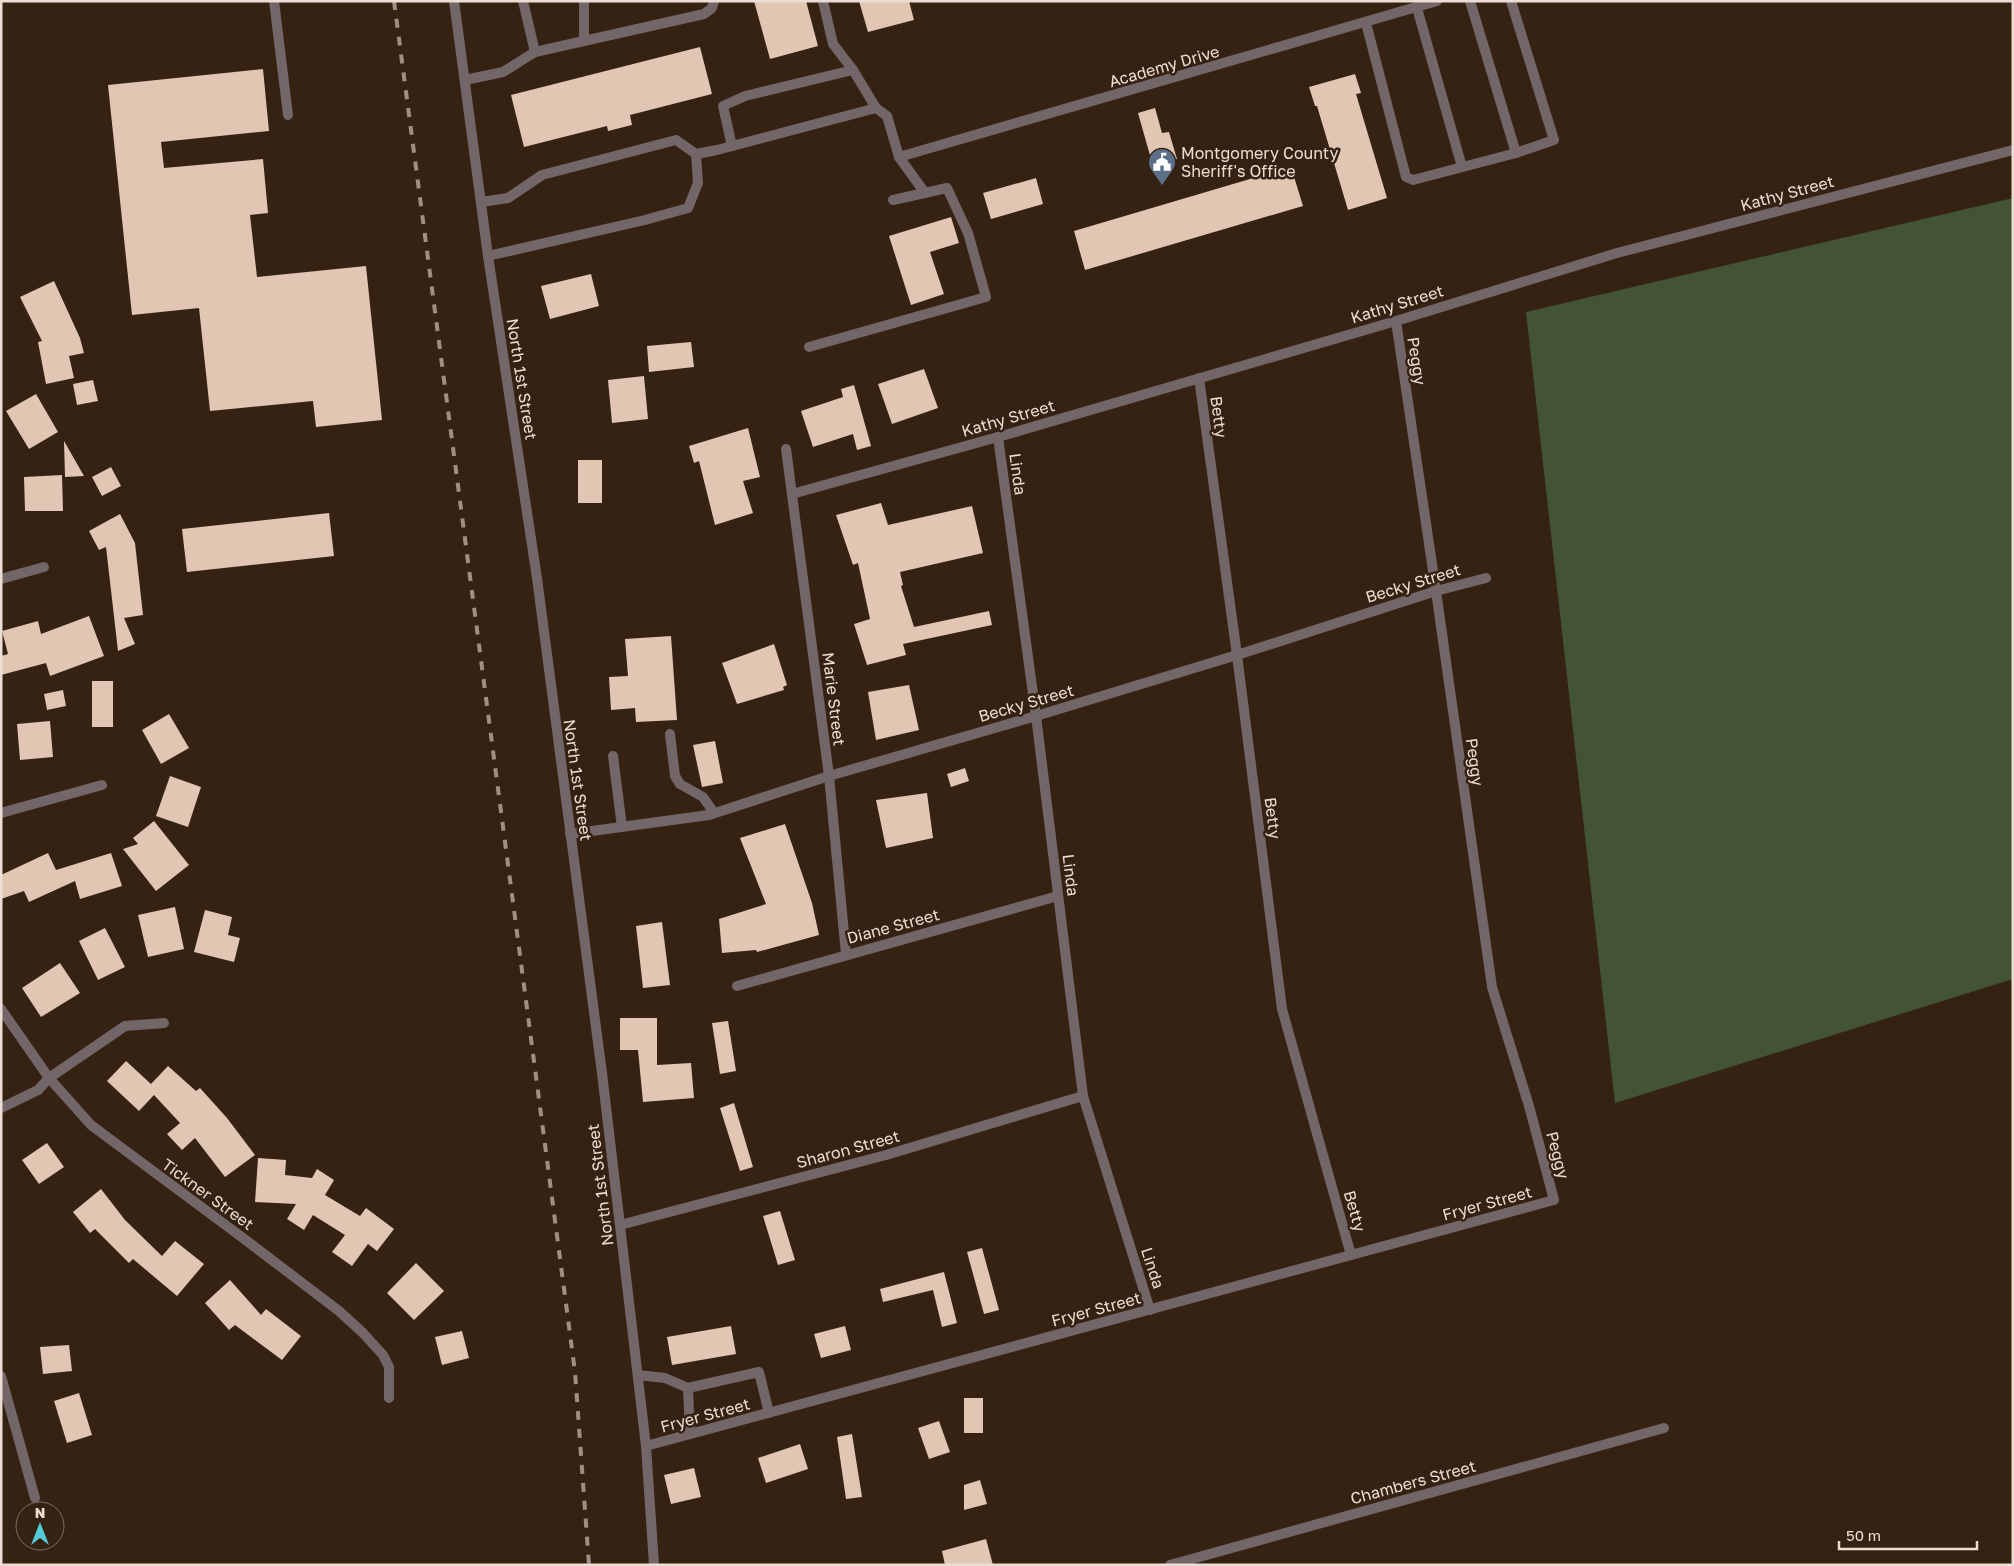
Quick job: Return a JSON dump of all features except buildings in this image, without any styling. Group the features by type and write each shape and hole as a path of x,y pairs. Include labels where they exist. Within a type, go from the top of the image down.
{"street":[{"path":"274,1 288,115"},
{"name":"North 1st Street","path":"454,1 488,256 537,578 602,1073 646,1446 654,1565"},
{"path":"523,1 535,52"},
{"path":"584,1 584,40"},
{"path":"464,80 503,72 535,52 704,14 712,8 714,1"},
{"path":"823,1 833,44 853,70 876,108 887,116 899,157 926,193"},
{"name":"Academy Drive","path":"899,157 1366,23 1416,5 1437,1"},
{"path":"1470,1 1516,153"},
{"path":"1366,23 1406,177 1413,180 1516,153 1554,140 1511,1"},
{"path":"1416,5 1462,167"},
{"path":"732,146 723,106 745,96 853,70"},
{"path":"481,202 508,198 542,175 676,140 696,154 876,108"},
{"name":"Kathy Street","path":"792,494 998,437 1396,321 1617,254 2013,150"},
{"path":"488,256 645,220 688,208 698,183 696,154"},
{"path":"809,347 986,297 968,233 947,188 893,200"},
{"name":"Peggy","path":"1396,321 1492,987 1529,1106 1554,1200"},
{"name":"Betty","path":"1199,378 1237,655 1282,1009 1351,1255"},
{"name":"Linda","path":"998,437 1036,716 1083,1096 1150,1310"},
{"name":"Marie Street","path":"786,449 828,776 846,954"},
{"path":"1,580 44,567"},
{"name":"Becky Street","path":"570,834 714,813 828,776 1036,716 1237,655 1436,591 1486,578"},
{"path":"670,734 675,776 680,784 703,797 714,813"},
{"path":"613,756 622,827"},
{"path":"1,813 102,785"},
{"name":"Diane Street","path":"737,986 1058,896"},
{"name":"Tickner Street","path":"1,1009 49,1078 90,1125 243,1238 339,1312 362,1333 383,1355 389,1367 389,1398"},
{"path":"1,1108 38,1090 49,1078 125,1026 164,1024"},
{"name":"Sharon Street","path":"620,1226 886,1155 1083,1096"},
{"name":"Fryer Street","path":"646,1446 1554,1200"},
{"path":"638,1375 665,1378 688,1388 759,1372 769,1413"},
{"path":"1,1376 35,1498"},
{"path":"688,1388 690,1434"},
{"name":"Chambers Street","path":"1170,1565 1664,1428"}],"green space":[{"path":"2013,198 2013,979 1615,1103 1526,312"}],"railway":[{"path":"394,1 575,1372 589,1565"}],"place":[{"name":"Montgomery County Sheriff's Office","path":"1162,186"}]}
